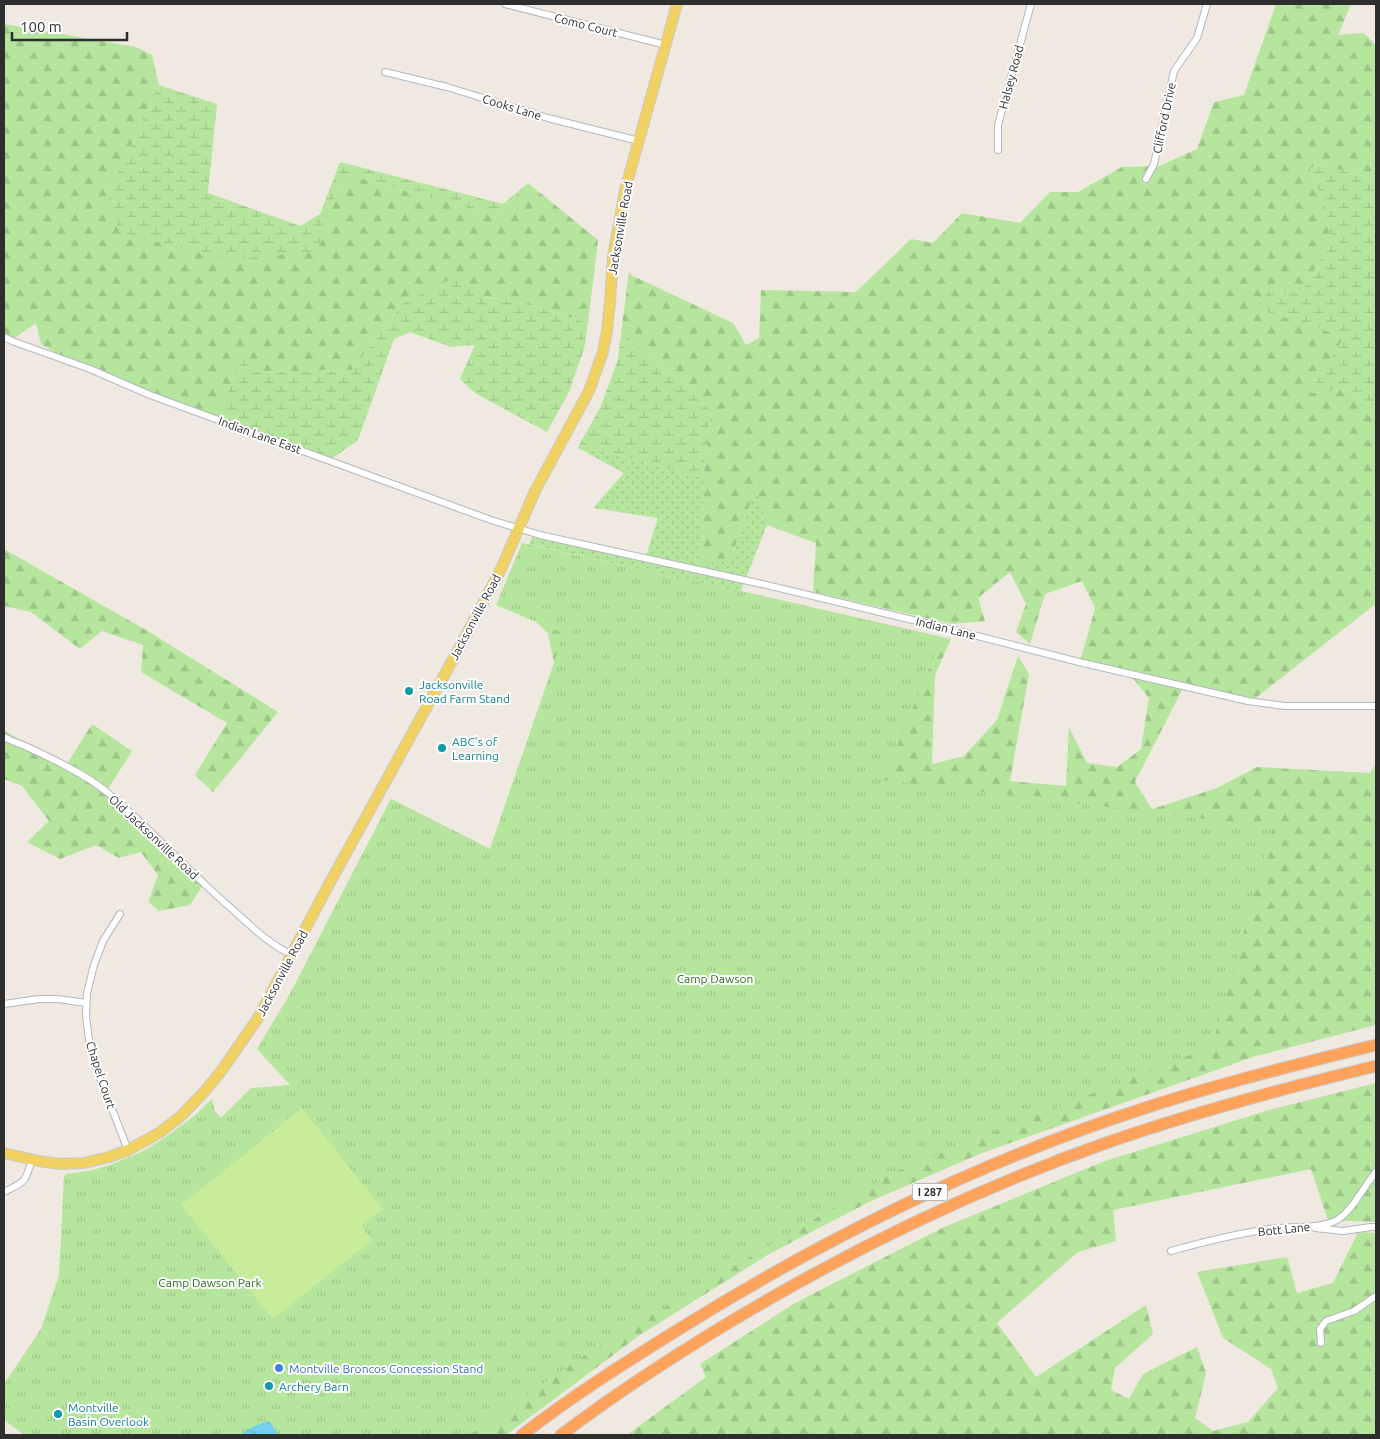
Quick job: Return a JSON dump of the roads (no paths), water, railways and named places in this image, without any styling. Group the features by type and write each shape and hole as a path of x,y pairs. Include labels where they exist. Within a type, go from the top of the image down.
{"highway":[{"name":"I 287","path":"522,1435 633,1358 724,1302 835,1238 918,1197 1028,1150 1141,1109 1239,1080 1376,1045"},
{"name":"I 287","path":"561,1435 645,1376 743,1315 837,1261 935,1212 1036,1170 1139,1132 1246,1099 1376,1066"}],"main road":[{"name":"Jacksonville Road","path":"4,1154 60,1164 84,1163 110,1157 128,1150 159,1133 181,1116 222,1070 258,1018 501,569 518,528 548,466 582,405 597,372 607,331 613,257 625,190 678,4"}],"street":[{"name":"Como Court","path":"505,4 666,44"},
{"name":"Halsey Road","path":"998,150 998,125 1031,4"},
{"name":"Clifford Drive","path":"1146,179 1154,164 1174,71 1197,38 1207,4"},
{"name":"Cooks Lane","path":"385,72 447,87 548,118 639,141"},
{"name":"Indian Lane East","path":"4,336 12,341 90,369 159,399 518,528"},
{"name":"Indian Lane","path":"518,528 540,535 938,626 1092,666 1248,701 1285,706 1376,706"},
{"name":"Old Jacksonville Road","path":"4,737 77,773 105,791 248,924 278,948 292,955"},
{"name":"Chapel Court","path":"120,914 103,941 87,993 86,1016 89,1040 98,1073 128,1150"},
{"path":"4,1004 39,999 58,999 86,1003"},
{"path":"4,1192 24,1181 32,1159"},
{"name":"Bott Lane","path":"1171,1252 1206,1241 1270,1229 1321,1225 1336,1221 1348,1211 1376,1172"},
{"path":"1302,1227 1343,1231 1376,1227"},
{"path":"1321,1343 1320,1329 1326,1321 1354,1311 1376,1296"}],"water":[{"path":"269,1421 279,1435 240,1435 254,1426"}],"place":[{"name":"Jacksonville Road Farm Stand","path":"409,691"},
{"name":"ABC's of Learning","path":"442,748"},
{"name":"Montville Broncos Concession Stand","path":"279,1368"},
{"name":"Archery Barn","path":"269,1386"},
{"name":"Montville Basin Overlook","path":"58,1414"}],"park label":[{"name":"Camp Dawson","path":"715,978"},
{"name":"Camp Dawson Park","path":"210,1282"}]}
